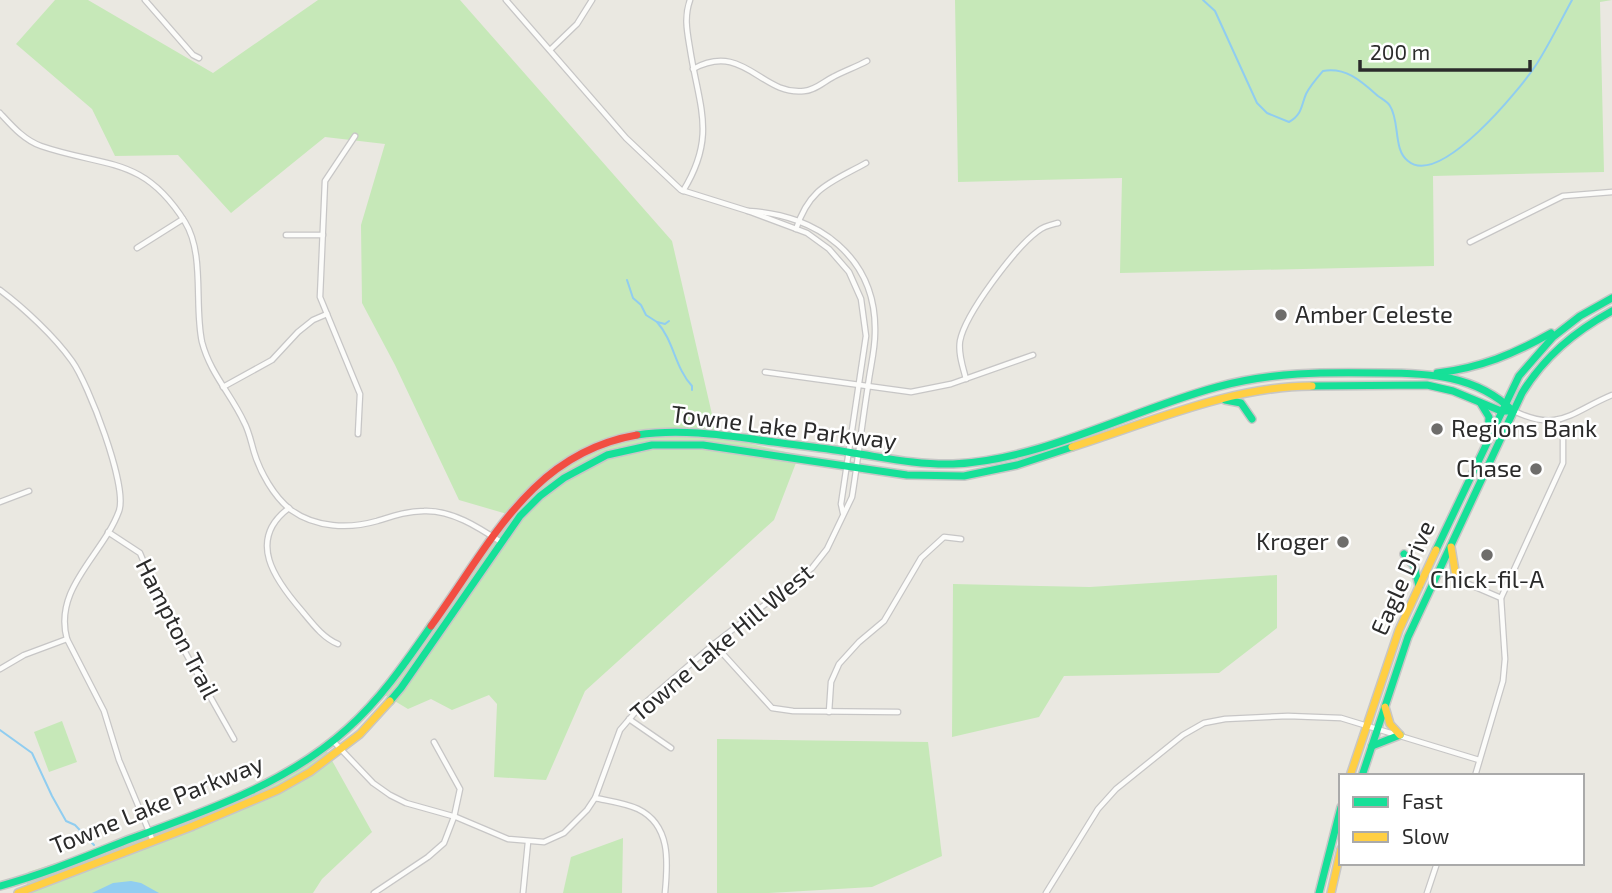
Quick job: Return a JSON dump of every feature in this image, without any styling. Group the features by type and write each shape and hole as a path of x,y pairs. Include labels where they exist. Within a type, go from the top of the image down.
{"main road":[{"path":"1430,373 1477,368 1500,361 1612,298"},
{"path":"1513,411 1531,378 1556,348 1587,323 1612,311"},
{"path":"1505,401 1531,358 1548,339 1568,323"},
{"name":"Towne Lake Parkway","path":"0,886 150,832 257,787 301,764 333,741 370,706 447,606 508,514 531,487 577,455 620,437 659,432 699,432 921,464 978,462 1252,378 1296,373 1430,373 1469,384 1505,401 1513,411"},
{"name":"Towne Lake Parkway","path":"18,893 278,790 310,772 360,734 401,688 520,516 564,478 607,455 652,445 703,445 923,476 976,474 1029,461 1244,392 1285,386 1405,384 1438,387 1501,411 1513,411"},
{"path":"1477,400 1489,417 1487,439"},
{"path":"1216,401 1241,403 1251,419"},
{"name":"Eagle Drive","path":"1351,774 1399,630 1505,401"},
{"name":"Eagle Drive","path":"1363,774 1404,648 1513,411"},
{"path":"1450,545 1453,564 1462,582"},
{"path":"1404,554 1414,566 1419,586"},
{"path":"1371,746 1400,735 1390,723 1384,704"},
{"path":"1319,893 1339,815"},
{"path":"1331,893 1339,858"}],"street":[{"path":"145,0 185,47 199,58"},
{"path":"506,0 626,138 683,191 748,211"},
{"path":"550,50 578,24 592,0"},
{"path":"683,191 696,168 703,144 702,110 686,27 690,0"},
{"path":"693,68 715,62 740,64 778,86 803,91 819,86 867,61"},
{"path":"0,113 22,135 39,146 120,165 136,172 166,197 183,219 194,243 202,341 212,369 245,423 264,475 289,508 303,517 323,524 346,526 374,522 404,512 443,512 464,520 501,542"},
{"path":"355,136 326,181 320,297 360,394 358,434"},
{"path":"796,229 807,202 817,192 866,163"},
{"path":"1470,242 1563,196 1612,192"},
{"name":"Towne Lake Hill West","path":"333,741 373,783 406,803 454,817 508,839 544,842 564,833 587,810 595,798 614,744 629,719 714,644 812,568 827,549 852,497 875,332 870,297 850,256 817,228 770,212 748,211"},
{"name":"Towne Lake Hill West","path":"748,211 796,229 829,249 849,272 856,285 864,312 866,336 841,504 843,513"},
{"path":"137,248 183,219"},
{"path":"966,379 960,356 960,340 976,309 1018,249 1036,232 1058,223"},
{"path":"286,235 323,235"},
{"path":"0,290 42,328 71,359 79,372 94,408 121,494 121,507 66,602 63,617 67,639 104,711 119,760 153,841"},
{"path":"223,387 272,360 298,332 313,320 327,314"},
{"path":"765,372 911,392 937,388 1033,355"},
{"path":"1513,411 1541,422 1557,420 1612,395"},
{"path":"1476,774 1503,681 1505,659 1501,598 1563,463 1563,438 1557,420"},
{"path":"0,502 29,491"},
{"path":"289,508 277,517 272,526 268,561 291,599 329,640 338,644"},
{"name":"Hampton Trail","path":"108,532 140,553 171,628 234,739"},
{"path":"829,712 831,682 839,664 884,621 921,558 944,537 961,539"},
{"path":"1438,571 1501,598"},
{"path":"0,669 24,655 67,639"},
{"path":"714,644 772,708 793,711 898,712"},
{"path":"1046,893 1098,809 1107,799 1182,735 1204,723 1224,719 1288,716 1341,718 1479,761"},
{"path":"629,719 671,748"},
{"path":"374,893 444,844 460,789 434,742"},
{"path":"595,798 639,809 653,820 666,844 668,863 665,893"},
{"path":"523,893 528,842"},
{"path":"1429,893 1436,865"}],"green space":[{"path":"55,0 88,0 213,73 318,0 460,0 672,241 717,436 799,455 774,520 585,691 546,780 494,777 497,704 489,695 452,710 431,699 408,709 378,691 479,560 507,514 459,500 395,365 362,303 361,225 385,144 325,137 231,213 178,155 115,156 92,109 16,44"},
{"path":"955,0 1612,0 1600,2 1604,172 1433,176 1434,266 1120,273 1122,178 958,182"},
{"path":"1277,575 1277,628 1219,673 1064,676 1039,717 952,737 953,584 1090,587"},
{"path":"62,721 77,762 49,772 34,732"},
{"path":"717,739 928,742 942,856 872,887 717,893"},
{"path":"325,748 372,832 322,879 313,893 26,893 28,872 124,841 223,802"},
{"path":"623,838 622,893 563,893 571,857"}],"water":[{"path":"113,883 141,883 159,893 92,893"}],"waterway":[{"path":"1203,0 1215,11 1257,103 1267,113 1289,122 1299,113 1308,91 1323,71 1346,73 1359,80 1389,105 1403,156 1422,166 1439,161 1458,149 1497,113 1536,65 1572,0"},
{"path":"627,280 633,298 641,305 646,315 657,322 665,324 669,321"},
{"path":"657,322 663,329 692,390"},
{"path":"0,730 32,753 66,821 75,825 94,845"}],"traffic: fast":[{"path":"1436,550 1519,376 1553,337 1580,316 1612,298"},
{"path":"1363,774 1408,637 1522,393 1540,368 1561,346 1612,311"},
{"path":"1437,373 1468,368 1496,359 1551,333"},
{"path":"637,435 671,432 706,434 824,448 903,461 953,464 1020,454 1185,397 1237,382 1318,373 1416,374 1451,379 1484,390 1513,411"},
{"path":"1312,386 1427,385 1453,391 1501,411 1513,411"},
{"path":"1225,400 1241,403 1252,419"},
{"path":"1481,404 1489,417 1488,433"},
{"path":"390,701 520,516 564,478 607,455 652,445 703,445 907,475 964,476 1017,465 1072,447"},
{"path":"1404,554 1414,566 1419,586"},
{"path":"0,886 66,864 216,806 272,781 323,748 371,706 431,626"},
{"path":"1372,746 1400,735"},
{"path":"1319,893 1339,815"}],"traffic: slow":[{"path":"1072,447 1221,399 1251,392 1312,386"},
{"path":"1451,547 1455,571 1462,582"},
{"path":"1351,774 1399,630 1436,550"},
{"path":"18,893 193,826 278,790 310,772 360,734 390,701"},
{"path":"1385,707 1390,724 1400,735"},
{"path":"1331,893 1339,858"}],"traffic: jam":[{"path":"431,626 493,536 540,483 568,461 600,445 637,435"}],"place":[{"name":"Amber Celeste","path":"1281,315"},
{"name":"Regions Bank","path":"1437,429"},
{"name":"Chase","path":"1536,469"},
{"name":"Kroger","path":"1343,542"},
{"name":"Chick-fil-A","path":"1487,555"}]}
